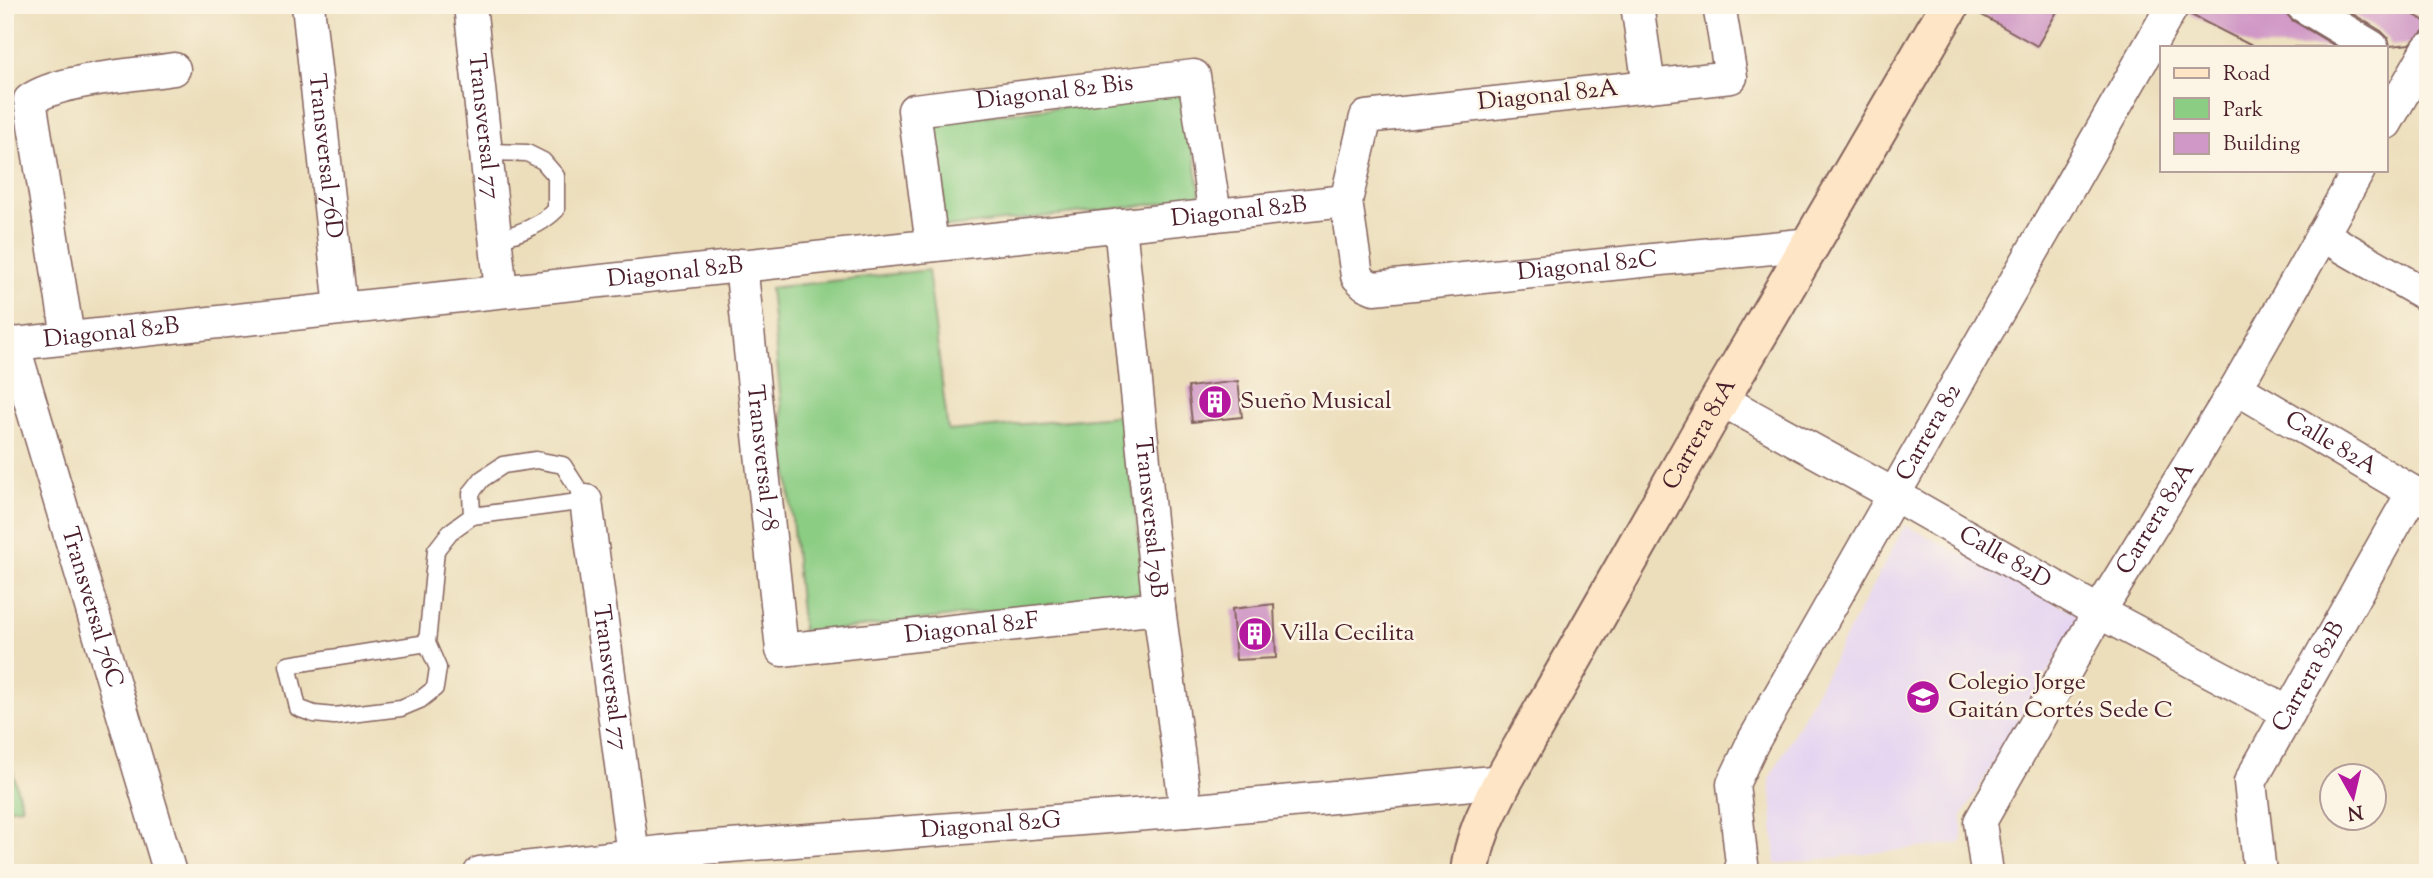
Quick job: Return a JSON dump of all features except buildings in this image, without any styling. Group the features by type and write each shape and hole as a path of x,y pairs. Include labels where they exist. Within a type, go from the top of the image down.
{"street":[{"name":"Transversal 76D","path":"308,5 341,308"},
{"name":"Transversal 77","path":"470,5 501,291"},
{"path":"1637,5 1649,86"},
{"name":"Diagonal 82A","path":"1346,201 1366,117 1731,77 1719,5"},
{"name":"Carrera 81A","path":"1470,873 1481,825 1503,781 1720,399 1951,5"},
{"name":"Carrera 82","path":"1743,873 1732,784 1893,494 2172,5"},
{"path":"2302,5 2370,46"},
{"path":"2388,56 2423,67 2388,120"},
{"path":"68,337 30,100 39,93 58,86 174,69"},
{"name":"Diagonal 82 Bis","path":"932,245 914,110 1194,76 1215,215"},
{"name":"Carrera 82A","path":"1987,873 1980,822 2099,612 2235,388 2358,172"},
{"name":"Diagonal 82B","path":"9,344 1346,201"},
{"name":"Diagonal 82C","path":"1346,201 1357,276 1374,288 1811,244"},
{"name":"Transversal 79B","path":"1120,225 1159,608 1186,811"},
{"path":"2322,235 2428,296"},
{"name":"Transversal 78","path":"741,265 782,650"},
{"name":"Transversal 76C","path":"9,344 170,873"},
{"name":"Calle 82A","path":"2235,388 2420,496"},
{"name":"Calle 82D","path":"1720,399 2099,612 2289,713"},
{"name":"Carrera 82B","path":"2260,873 2250,782 2420,496"},
{"name":"Transversal 77","path":"586,501 633,855"},
{"name":"Diagonal 82F","path":"782,650 1159,608"},
{"name":"Diagonal 82G","path":"480,873 633,855 680,861 1503,781"}],"lane":[{"path":"487,152 527,153 543,161 556,176 556,210 548,219 528,230 496,240"},
{"path":"427,643 288,665 298,708 314,714 334,716 401,708 420,700 435,688 438,668 427,643 436,550 450,532 472,516 586,501 563,465 536,460 503,464 482,479 471,493 472,516"}],"shaded area":[{"name":"Colegio Jorge Gaitán Cortés Sede C","path":"1905,525 2082,616 1962,816 1962,843 1776,864 1770,778"}],"green space":[{"path":"1185,93 1201,199 940,228 929,122"},
{"path":"928,270 948,431 1124,415 1145,593 803,634 770,288"},
{"path":"5,745 22,807 5,809"}],"place":[{"name":"Sueño Musical","path":"1215,402"},
{"name":"Villa Cecilita","path":"1255,634"},
{"name":"Colegio Jorge Gaitán Cortés Sede C","path":"1923,697"}]}
